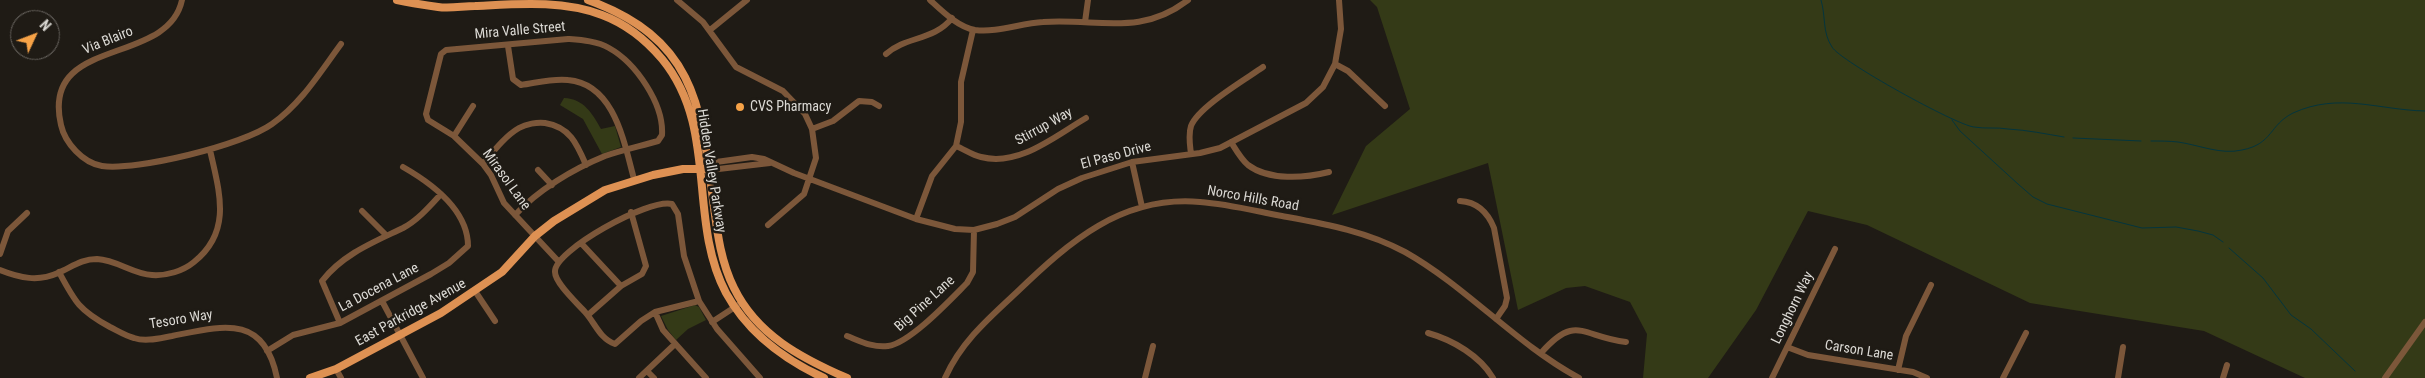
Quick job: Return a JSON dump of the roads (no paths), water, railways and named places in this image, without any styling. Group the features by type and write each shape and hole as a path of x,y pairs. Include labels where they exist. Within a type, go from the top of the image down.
{"main road":[{"name":"Hidden Valley Parkway","path":"397,0 429,2 438,7 546,3 568,5 605,16 627,27 644,39 672,72 686,96 693,119 701,168 710,246 721,279 739,304 756,333 777,353 824,378"},
{"name":"Hidden Valley Parkway","path":"588,0 609,8 649,32 680,67 694,92 702,117 719,244 739,304 783,346 830,375 847,378"},
{"name":"East Parkridge Avenue","path":"310,378 336,369 441,313 475,292 502,272 536,236 576,206 605,190 634,180 709,166"}],"street":[{"name":"Via Blairo","path":"182,0 171,21 160,32 144,41 88,60 74,71 66,82 60,97 61,127 68,143 83,157 100,166 129,165 210,150 251,136 272,124 303,94 342,44"},
{"path":"678,0 710,30 736,67 783,91 805,114 812,129 816,158 804,194 768,225"},
{"path":"710,30 747,0"},
{"path":"930,0 952,18 974,30 988,30 1042,22 1115,24 1148,21 1167,14 1188,0"},
{"path":"1085,22 1088,0"},
{"name":"El Paso Drive","path":"709,166 772,163 916,219 955,228 974,230 1015,218 1058,189 1082,178 1132,162 1192,154 1220,148 1306,103 1323,87 1335,64 1341,30 1339,0"},
{"path":"886,54 898,44 941,30 952,18"},
{"path":"916,219 932,176 956,146 961,122 961,82 974,30"},
{"name":"Mira Valle Street","path":"428,120 426,114 437,69 441,54 446,50 508,46 568,38 587,41 609,48 637,74 652,98 659,113 662,135 658,141 626,151"},
{"path":"508,46 512,79 521,85 567,80 585,83 599,93 615,117 634,180"},
{"path":"1335,64 1348,71 1385,106"},
{"path":"1192,154 1190,130 1194,121 1220,97 1263,67"},
{"path":"812,129 833,122 859,100 872,102 879,106"},
{"path":"454,136 472,106"},
{"name":"Stirrup Way","path":"956,146 979,157 1009,158 1028,153 1086,118"},
{"name":"Mirasol Lane","path":"428,120 454,136 483,164 491,175 504,203 559,262"},
{"path":"483,164 518,128 541,123 557,125 568,132 586,165"},
{"path":"1232,142 1243,160 1262,172 1311,177 1329,172"},
{"path":"0,270 17,277 42,278 81,261 98,259 116,263 142,273 165,275 178,271 198,259 213,242 220,223 220,204 210,150"},
{"path":"515,215 552,185 586,165 607,156 626,151"},
{"path":"1132,162 1142,207"},
{"path":"340,323 322,281 342,260 386,234 404,227 441,194 428,181 403,167"},
{"path":"538,170 552,185"},
{"name":"La Docena Lane","path":"267,350 292,335 340,323 449,263 468,246 468,236 459,216 441,194"},
{"name":"Norco Hills Road","path":"945,378 961,349 982,324 1062,249 1100,223 1142,207 1177,201 1198,202 1358,232 1387,243 1423,263 1541,353 1579,378"},
{"path":"1460,201 1480,208 1489,218 1494,228 1507,298 1505,306 1496,319"},
{"path":"699,301 655,312 641,321 615,344 606,341 554,273 559,262 604,227 631,212 654,204 665,202 672,204 678,214 684,256 699,301 712,322 760,378"},
{"path":"362,212 386,234"},
{"path":"588,315 621,286 642,274 646,266 631,212"},
{"path":"0,254 8,231 26,213"},
{"name":"Big Pine Lane","path":"847,336 875,346 888,346 905,340 967,283 973,272 974,230"},
{"path":"582,243 621,286"},
{"name":"Longhorn Way","path":"1772,378 1835,249"},
{"name":"Tesoro Way","path":"59,272 82,310 135,339 154,339 232,326 257,338 274,362 277,378"},
{"path":"1898,370 1906,336 1932,286"},
{"path":"475,292 495,321"},
{"path":"382,301 423,378"},
{"path":"712,322 739,304"},
{"path":"655,312 663,330 706,378"},
{"path":"2385,378 2425,322"},
{"path":"1541,353 1558,335 1572,330 1626,342"},
{"path":"1428,333 1447,340 1465,350 1487,368 1493,378"},
{"path":"2004,378 2026,334"},
{"path":"639,378 675,344"},
{"path":"1146,378 1153,346"},
{"path":"2118,378 2123,346"},
{"name":"Carson Lane","path":"1788,347 1808,355 1913,372 1927,378"},
{"path":"2223,378 2227,365"},
{"path":"336,369 341,378"},
{"path":"647,371 654,378"}],"waterway":[{"path":"1821,0 1825,30 1832,47 1855,65 1899,92 1963,124 1982,128 2022,130 2064,137"},
{"path":"2151,141 2178,142 2218,150 2234,151 2260,143 2285,118 2310,107 2343,103 2425,111"},
{"path":"1952,120 1960,131 2018,184 2033,197 2047,204 2142,228 2176,227 2198,231 2213,235 2223,242"},
{"path":"2073,138 2141,141"},
{"path":"2229,248 2263,278 2291,315 2311,329 2355,371"}],"place":[{"name":"CVS Pharmacy","path":"740,107"}]}
